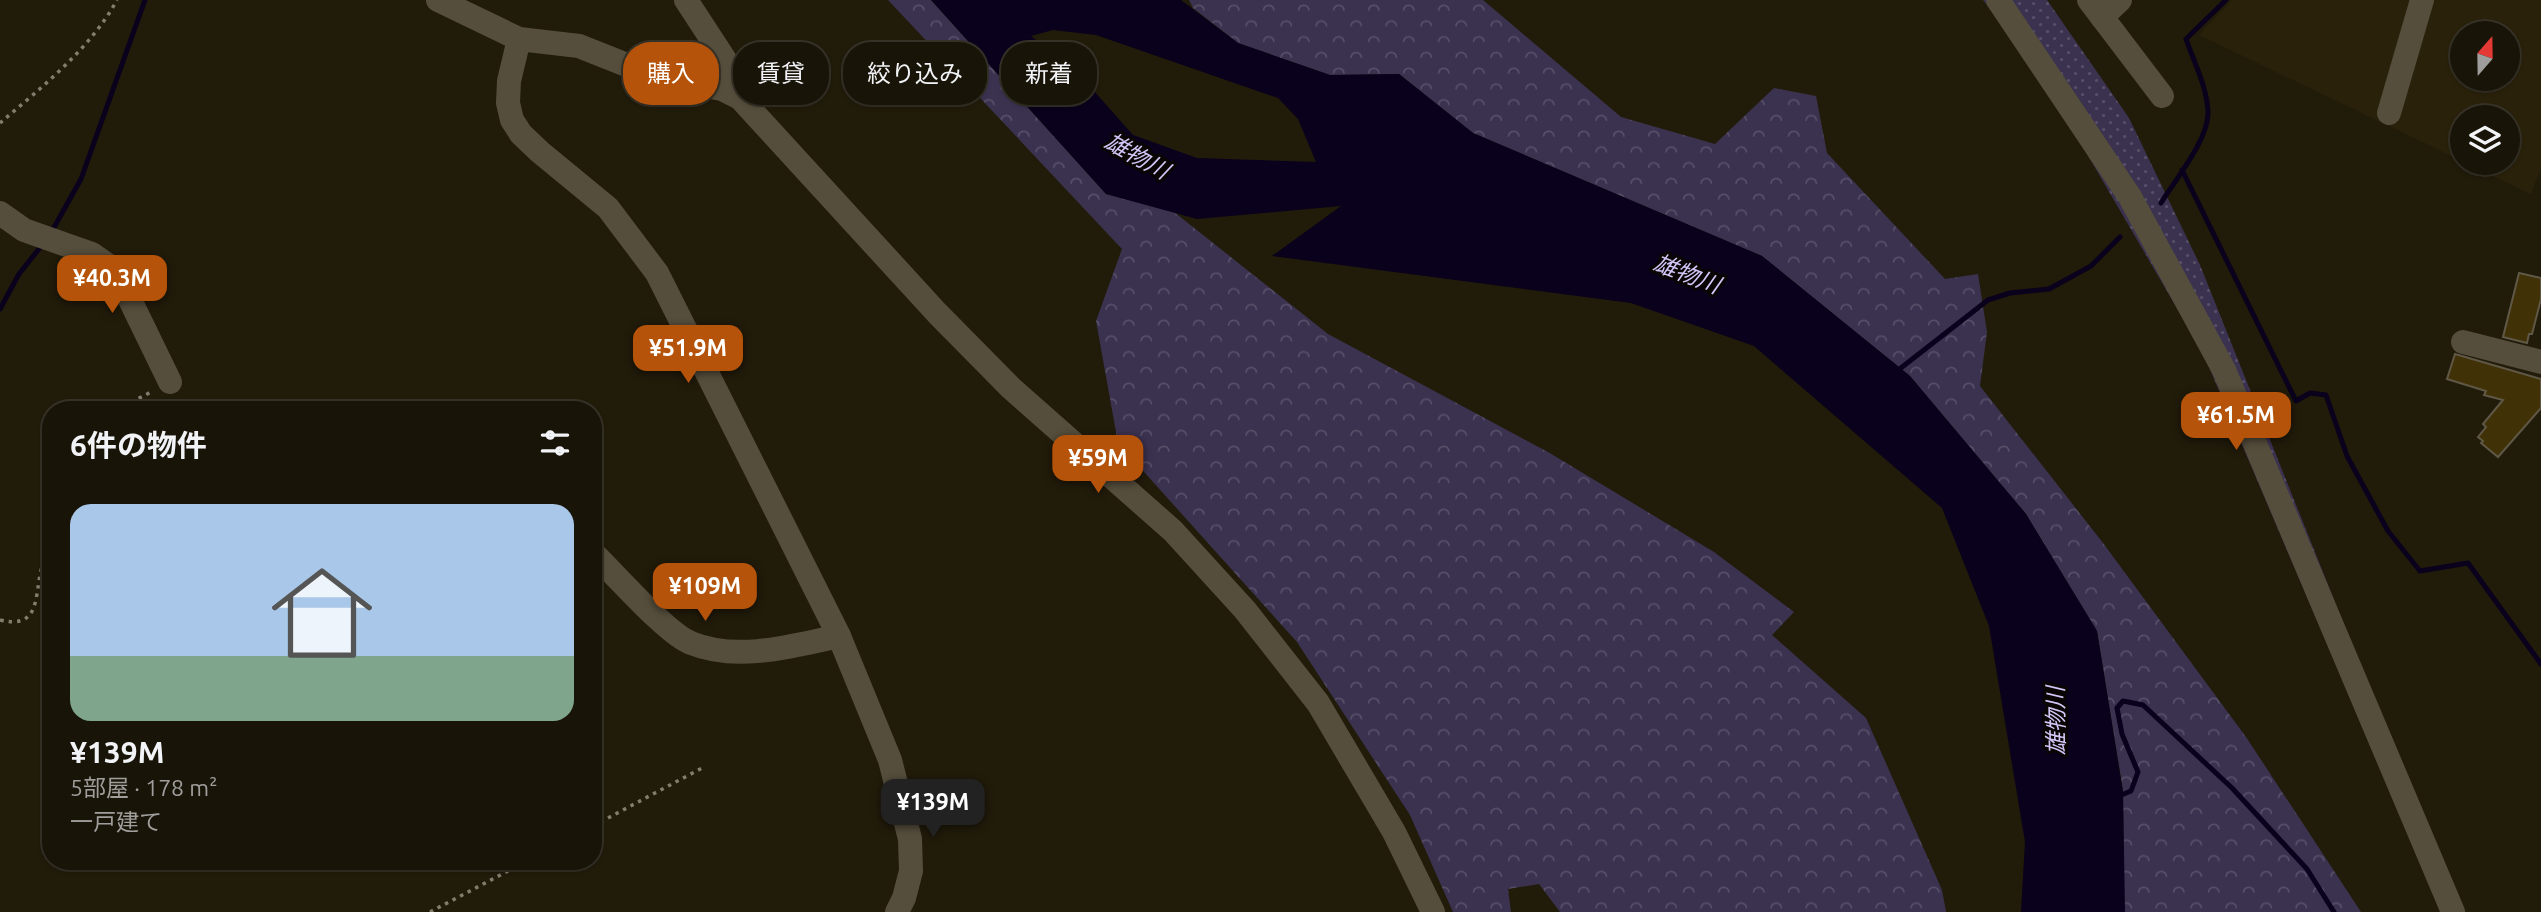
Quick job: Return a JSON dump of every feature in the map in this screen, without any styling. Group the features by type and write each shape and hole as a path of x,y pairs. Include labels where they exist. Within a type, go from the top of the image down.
{"street":[{"path":"438,0 519,40 579,46 662,79 722,89 733,94"},
{"path":"686,0 733,75"},
{"path":"1998,0 2130,197 2224,370 2453,912"},
{"path":"2389,113 2422,0"},
{"path":"2104,6 2162,96"},
{"path":"519,40 509,81 508,103 512,120 540,152 608,208 657,273 839,636 890,760 910,839 911,871 904,898 897,912"},
{"path":"746,105 937,313 1011,388 1173,531 1245,610 1318,703 1394,832 1433,912"},
{"path":"0,213 24,230 92,254 116,271 170,382"},
{"path":"2463,342 2541,362"},
{"path":"602,562 668,627 691,643 723,650 751,651 839,636"}],"path":[{"path":"0,123 49,80 108,17 117,0"},
{"path":"133,401 170,382"},
{"path":"0,620 13,624 25,619 33,611 38,600 42,568"},
{"path":"602,821 702,768"},
{"path":"430,912 510,870"}],"shaded area":[{"path":"2232,0 2541,0 2541,168 2531,194 2491,175 2520,175 2520,105 2450,105 2450,155 2199,35"}],"green space":[{"path":"888,0 931,0 969,42 927,42"},
{"path":"1189,0 1483,0 1621,117 1715,144 1774,88 1816,96 1827,153 1945,279 1978,274 1987,332 1980,386 2103,543 2246,737 2361,912 2124,912 2123,790 2097,631 2026,514 1910,376 1762,256 1473,133 1399,74 1330,75 1238,43 1193,8"},
{"path":"1983,0 2047,0 2129,118 2200,265 2391,742 2441,912 2203,353 2037,68"},
{"path":"987,62 1001,78 1001,105 1026,105 1106,194 1174,212 1328,334 1548,452 1714,552 1794,612 1772,635 1866,718 1942,890 1946,912 1560,912 1539,884 1508,889 1511,912 1453,912 1410,815 1297,642 1118,443 1096,321 1122,249 987,105"}],"water":[{"name":"雄物川","path":"931,0 1181,0 1238,43 1330,75 1399,74 1473,133 1762,256 1910,376 2026,514 2097,631 2123,792 2125,912 2021,912 2025,842 1989,626 1942,508 1754,346 1631,303 1272,256 1341,206 1197,219 1106,194 1026,105 1097,105 1097,94 1133,135 1197,158 1316,162 1298,119 1278,98 1096,35 1053,30 1031,36 1038,42 1001,42 1001,78 987,62 987,42 969,42"}],"building":[{"path":"2519,273 2541,278 2541,299 2527,343 2503,337"},
{"path":"2455,354 2541,379 2541,408 2498,457 2481,443 2483,441 2478,437 2486,427 2483,424 2503,400 2484,395 2486,391 2447,379"}],"waterway":[{"path":"52,231 81,179 145,0"},
{"path":"2161,203 2197,147 2207,123 2205,93 2186,39 2226,0"},
{"path":"2182,170 2296,401 2310,393 2326,395 2347,456 2388,531 2420,571 2468,563 2541,664"},
{"path":"1897,371 1988,300 2010,293 2049,289 2091,266 2120,237"},
{"path":"0,309 19,274 42,245"},
{"path":"2119,796 2131,791 2138,772 2122,734 2117,708 2123,701 2143,705 2232,788 2307,869 2334,912"}]}
